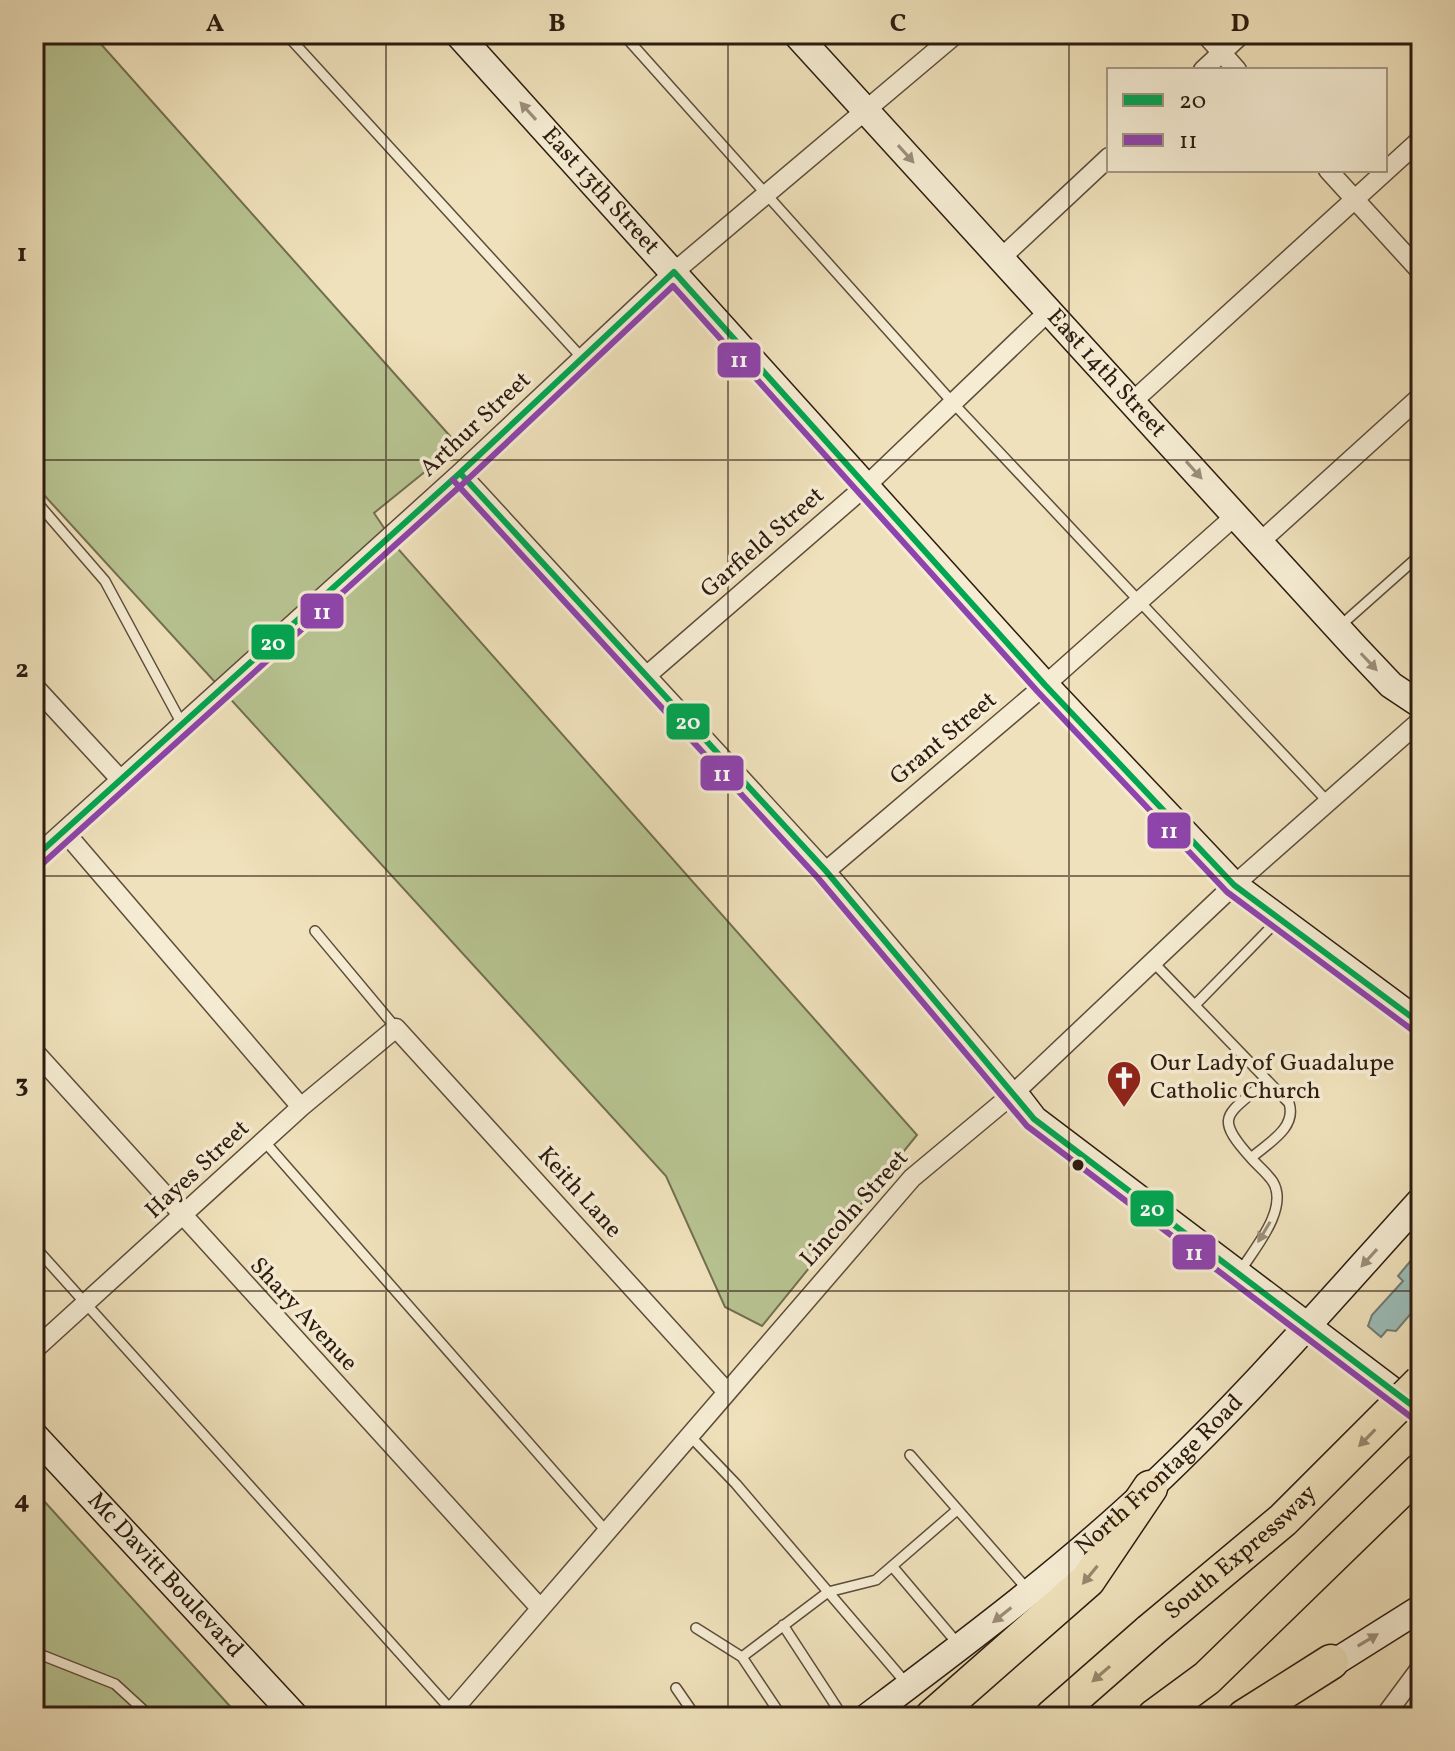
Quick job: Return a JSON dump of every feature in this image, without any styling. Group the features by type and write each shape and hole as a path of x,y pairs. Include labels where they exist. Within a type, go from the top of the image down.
{"highway":[{"name":"South Expressway","path":"1052,1717 1283,1520 1421,1382"},
{"path":"1207,1678 1421,1470"},
{"path":"932,1717 1088,1580 1150,1488"},
{"path":"1154,1717 1351,1563 1421,1498"},
{"path":"1244,1717 1331,1662"}],"street":[{"name":"East 13th Street","path":"458,34 868,484 1045,685 1234,885 1421,1024"},
{"name":"East 14th Street","path":"796,34 1391,685 1421,705"},
{"name":"Arthur Street","path":"34,858 460,473 674,272 765,192 867,112 956,34"},
{"path":"1205,34 1235,68"},
{"path":"1205,68 1242,34"},
{"path":"1387,170 1421,139"},
{"path":"1001,258 1107,159"},
{"path":"1330,172 1421,272"},
{"path":"1132,402 1385,172"},
{"name":"Garfield Street","path":"645,677 868,484 1049,311"},
{"path":"1260,542 1421,396"},
{"path":"460,473 826,871 1034,1119 1421,1412"},
{"name":"Grant Street","path":"826,871 1045,685 1235,516"},
{"path":"34,686 119,778"},
{"name":"Lincoln Street","path":"449,1714 912,1178 1014,1093 1234,885 1421,720"},
{"path":"64,831 301,1107"},
{"name":"Hayes Street","path":"34,1350 301,1107 396,1028"},
{"name":"Keith Lane","path":"396,1028 726,1391"},
{"name":"Shary Avenue","path":"34,1051 182,1218 540,1608"},
{"name":"North Frontage Road","path":"867,1717 1029,1592 1150,1488 1308,1324 1421,1200"},
{"name":"Mc Davitt Boulevard","path":"34,1435 296,1717"},
{"path":"1259,1717 1331,1662 1421,1608"},
{"path":"1384,1717 1421,1667"}],"lane":[{"path":"286,34 582,358"},
{"path":"623,34 953,403 1328,802"},
{"path":"34,499 105,581 182,724"},
{"path":"1338,628 1421,554"},
{"path":"1195,1005 1280,919"},
{"path":"315,931 396,1028"},
{"path":"1153,962 1289,1103 1293,1115 1290,1124 1251,1158"},
{"path":"1240,1273 1271,1220 1277,1201 1275,1184 1229,1134 1227,1124 1230,1114 1267,1080"},
{"path":"264,1141 606,1531"},
{"path":"34,1246 449,1714"},
{"path":"689,1435 908,1686"},
{"path":"910,1455 1029,1592"},
{"path":"742,1657 828,1592 876,1580 957,1510"},
{"path":"892,1566 961,1647"},
{"path":"783,1625 843,1717"},
{"path":"696,1628 742,1657 782,1717"},
{"path":"34,1652 115,1684 151,1717"},
{"path":"676,1688 696,1717"}],"green space":[{"path":"34,34 92,34 458,445 374,513 399,550 917,1135 762,1326 725,1307 666,1176 34,484"},
{"path":"34,1490 227,1703 240,1717 34,1717"}],"water":[{"path":"1421,1256 1421,1302 1396,1331 1387,1330 1381,1337 1368,1326 1372,1315 1403,1281 1398,1276 1413,1258"}],"transit line":[{"name":"20","path":"34,858 460,473 674,272 1045,685 1234,885 1421,1024"},
{"name":"11","path":"41,865 467,480 673,286 1038,692 1227,892 1415,1032"},
{"name":"20","path":"460,473 826,871 1034,1119 1421,1412"},
{"name":"11","path":"453,480 818,878 1027,1126 1415,1420"}],"place":[{"name":"Our Lady of Guadalupe Catholic Church","path":"1124,1109"}]}
